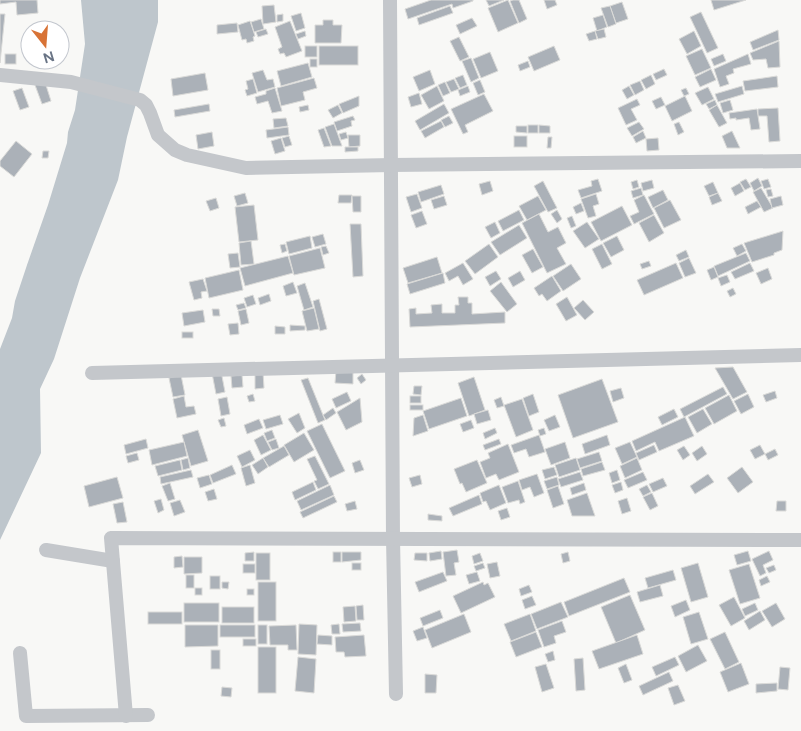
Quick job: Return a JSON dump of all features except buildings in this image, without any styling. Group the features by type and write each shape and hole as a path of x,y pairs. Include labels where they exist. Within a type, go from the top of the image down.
{"street":[{"path":"390,0 393,538 396,694"},
{"path":"0,75 71,82 140,100 146,105 158,135 175,150 187,155 246,168 801,161"},
{"path":"92,373 801,355"},
{"path":"126,716 112,538 801,540"},
{"path":"46,550 114,561"},
{"path":"20,653 26,716 148,716"}],"shaded area":[{"path":"81,0 158,0 158,22 127,137 118,180 80,278 54,359 40,389 41,453 0,540 0,349 12,318 15,301 48,205 75,110 85,44"}]}
